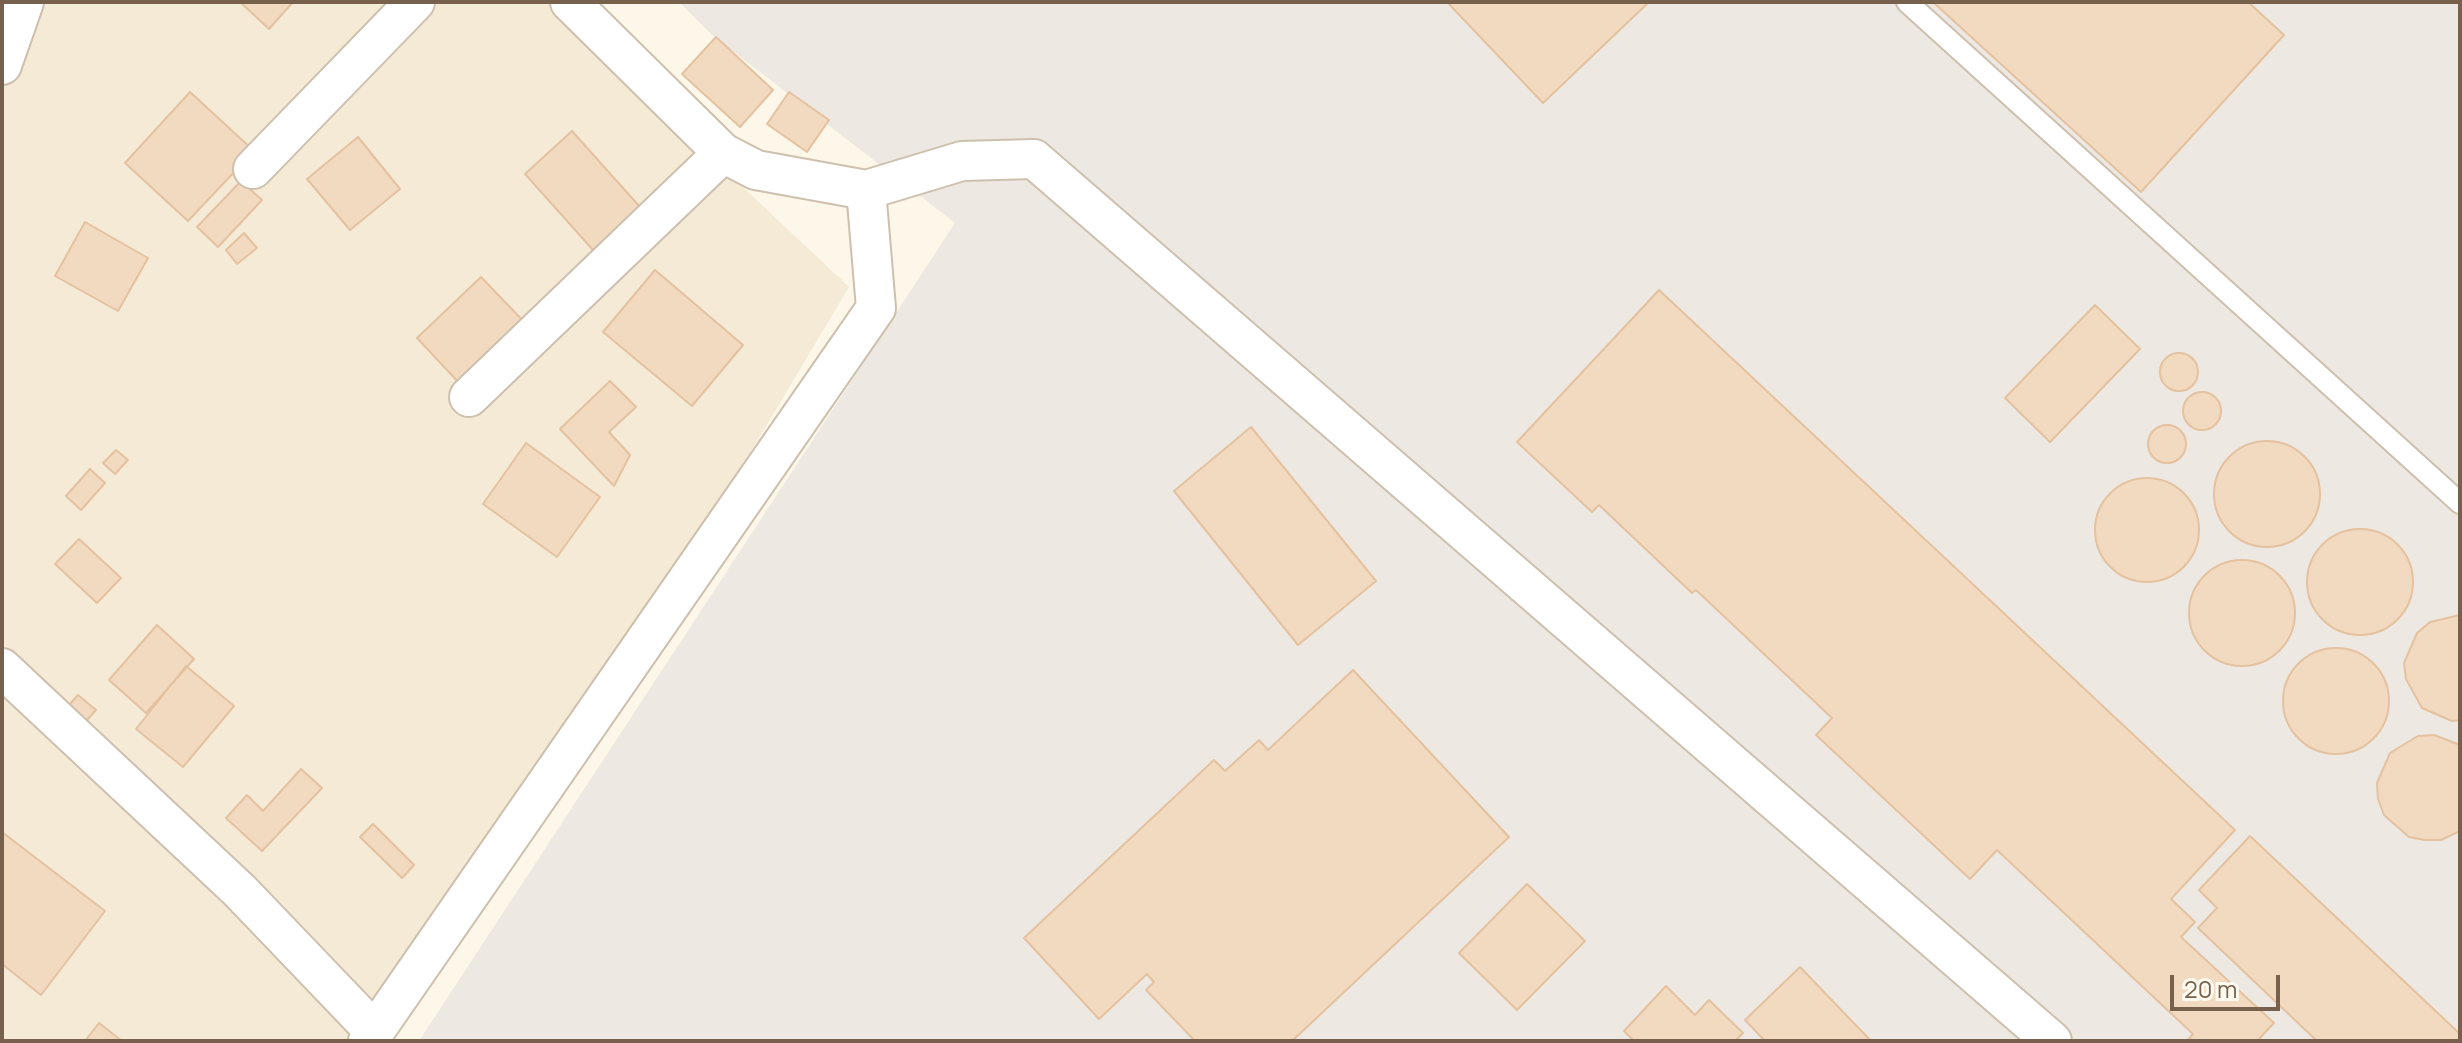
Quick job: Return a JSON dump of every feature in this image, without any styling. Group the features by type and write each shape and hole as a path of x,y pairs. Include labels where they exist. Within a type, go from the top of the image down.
{"street":[{"path":"2,65 24,2"},
{"path":"253,169 415,2"},
{"path":"570,2 723,153 756,170 866,190 962,161 1034,159 2052,1041"},
{"path":"469,397 723,153"},
{"path":"2,668 240,891 372,1036 876,308 866,190"}],"lane":[{"path":"1907,2 2460,503"}],"shaded area":[{"path":"2,2 546,2 849,287 689,555 379,1041 2,1041"},
{"path":"679,2 2460,2 2460,1041 419,1041 955,223 712,35"}],"building":[{"path":"240,2 293,2 269,29"},
{"path":"1447,2 1649,2 1543,103"},
{"path":"1933,2 2248,2 2284,35 2141,192"},
{"path":"716,37 773,90 740,127 682,74"},
{"path":"190,92 254,151 188,221 125,163"},
{"path":"789,92 829,120 807,152 767,124"},
{"path":"572,131 640,207 593,250 525,174"},
{"path":"358,137 400,189 350,230 307,179"},
{"path":"241,181 262,200 218,247 197,227"},
{"path":"85,222 148,258 118,311 55,276"},
{"path":"244,233 257,248 237,264 226,250"},
{"path":"655,270 743,345 692,406 603,332"},
{"path":"481,277 527,325 462,386 417,338"},
{"path":"1659,290 2235,830 2171,899 2195,922 2181,937 2274,1023 2257,1041 2187,1041 2193,1034 1997,850 1970,879 1816,735 1832,718 1696,590 1692,593 1599,505 1592,512 1517,442"},
{"path":"2095,305 2140,349 2050,442 2005,398"},
{"path":"2179,353 2193,358 2198,372 2193,386 2179,391 2165,386 2160,372 2165,358"},
{"path":"610,381 636,407 609,432 630,455 614,486 560,429"},
{"path":"2202,392 2216,397 2221,411 2216,425 2202,430 2188,425 2183,411 2188,397"},
{"path":"2167,425 2181,430 2186,444 2181,458 2167,463 2153,458 2148,444 2153,430"},
{"path":"1251,427 1376,581 1298,645 1174,491"},
{"path":"2267,441 2287,445 2304,457 2316,474 2320,494 2316,514 2304,531 2287,543 2267,547 2247,543 2230,531 2218,514 2214,494 2218,474 2230,457 2247,445"},
{"path":"526,443 600,497 557,557 483,504"},
{"path":"116,450 128,460 115,474 103,463"},
{"path":"90,469 105,483 81,510 66,496"},
{"path":"2147,478 2167,481 2184,493 2196,510 2199,530 2196,550 2184,567 2167,579 2147,582 2127,579 2110,567 2098,550 2095,530 2098,510 2110,493 2127,481"},
{"path":"2360,529 2380,533 2397,545 2409,562 2413,582 2409,602 2397,619 2380,631 2360,635 2340,631 2323,619 2311,602 2307,582 2311,562 2323,545 2340,533"},
{"path":"79,539 121,578 97,603 55,564"},
{"path":"2242,560 2262,564 2279,576 2291,593 2295,613 2291,633 2279,650 2262,662 2242,666 2222,662 2205,650 2193,633 2189,613 2193,593 2205,576 2222,564"},
{"path":"2460,615 2460,720 2452,721 2422,708 2406,679 2404,663 2417,633 2430,622"},
{"path":"157,625 194,659 146,713 109,680"},
{"path":"2336,648 2356,652 2373,664 2385,681 2389,701 2385,721 2373,738 2356,750 2336,754 2316,750 2299,738 2287,721 2283,701 2287,681 2299,664 2316,652"},
{"path":"186,666 234,706 183,767 136,729"},
{"path":"1353,670 1509,837 1292,1041 1195,1041 1146,990 1154,982 1147,974 1099,1019 1024,938 1214,760 1225,771 1259,740 1268,750"},
{"path":"78,695 96,710 80,728 62,713"},
{"path":"2434,735 2460,745 2460,831 2441,840 2425,840 2409,837 2384,815 2378,799 2377,783 2390,753 2418,736"},
{"path":"301,769 322,788 262,851 226,818 247,795 263,811"},
{"path":"373,824 414,865 402,878 360,837"},
{"path":"2,832 105,911 41,995 2,964"},
{"path":"2250,836 2460,1034 2460,1041 2317,1041 2198,928 2217,908 2199,890"},
{"path":"1527,884 1585,941 1517,1010 1459,953"},
{"path":"1800,967 1871,1041 1765,1041 1745,1020"},
{"path":"1666,986 1695,1015 1709,1000 1743,1033 1735,1041 1634,1041 1624,1031"},
{"path":"99,1023 122,1041 85,1041"}]}
